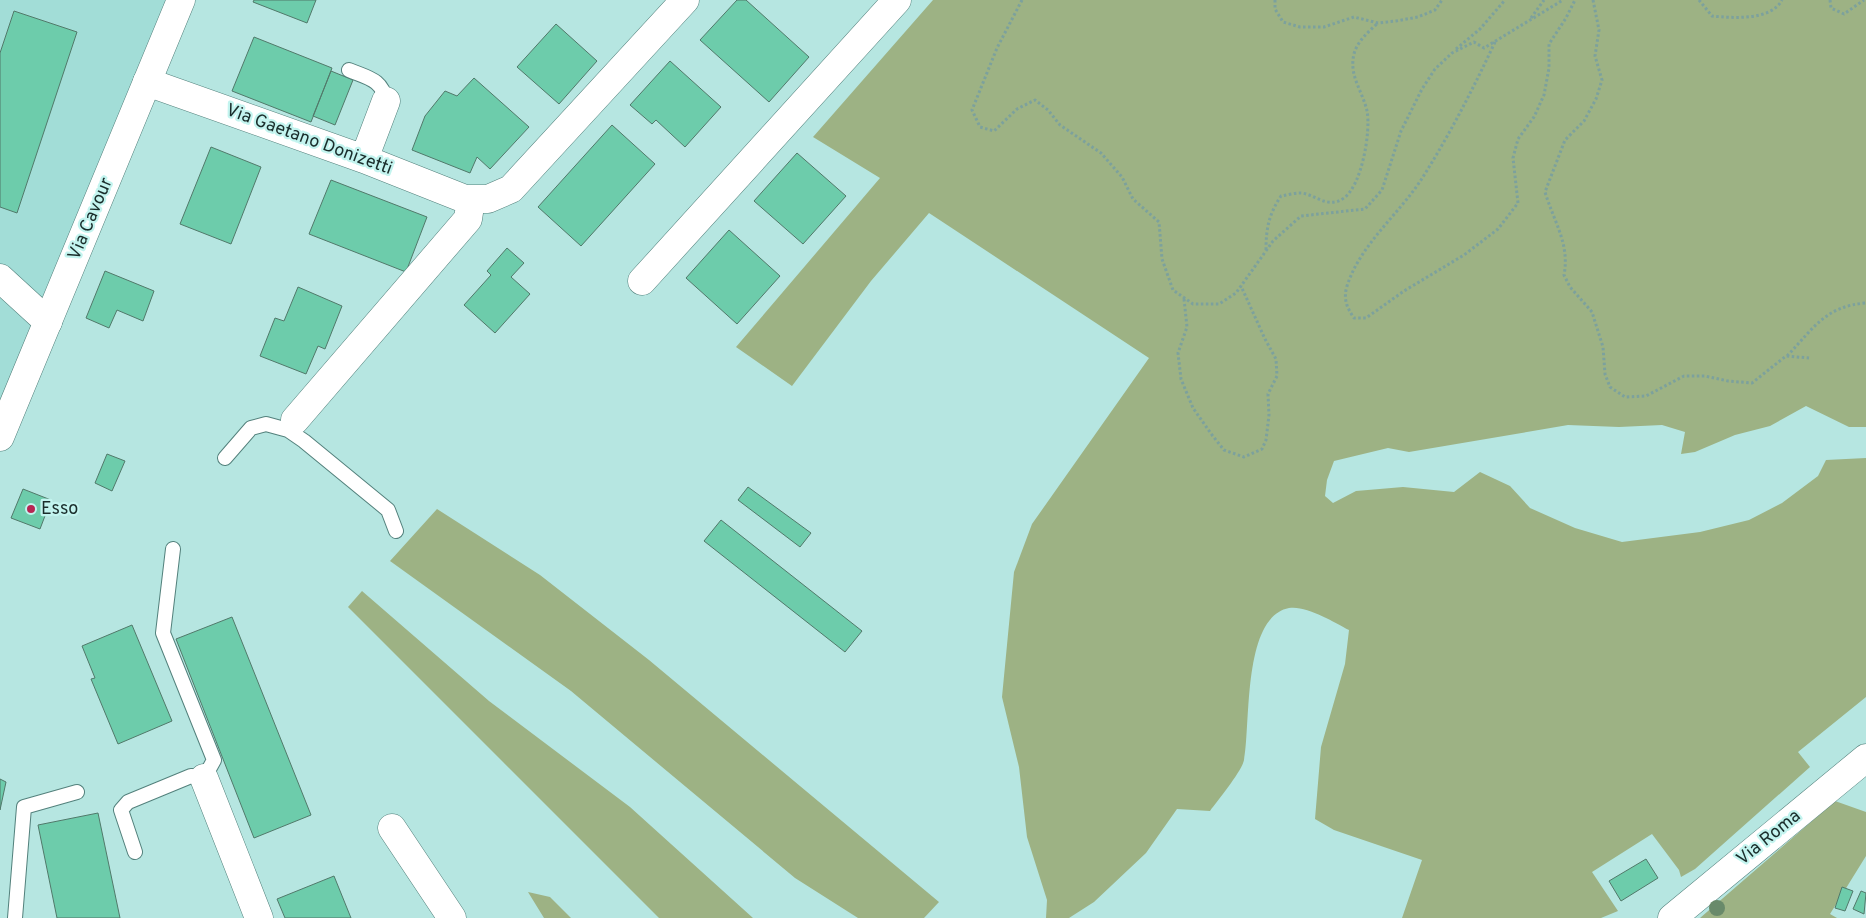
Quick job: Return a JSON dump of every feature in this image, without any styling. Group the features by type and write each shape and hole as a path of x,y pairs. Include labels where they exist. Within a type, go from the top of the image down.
{"street":[{"name":"Via Cavour","path":"0,437 181,0"},
{"name":"Via Gaetano Donizetti","path":"147,82 364,159 465,199 488,199 512,189 685,0"},
{"path":"642,281 897,0"},
{"path":"364,159 386,101"},
{"path":"291,425 468,218 471,199"},
{"path":"0,278 48,322"},
{"name":"Via Roma","path":"1672,918 1866,758"},
{"path":"204,778 259,918"},
{"path":"392,828 452,918"}],"lane":[{"path":"349,70 375,80 384,90 386,101"},
{"path":"225,458 251,428 266,424 291,425 304,441 388,510 396,531"},
{"path":"135,852 121,810 128,802 191,776 204,778 214,760 163,633 173,549"},
{"path":"14,918 24,808 77,792"}],"path":[{"path":"1022,0 996,48 972,110 980,127 994,131 1017,109 1035,100 1048,110 1060,125 1101,153 1122,177 1133,199 1159,222 1162,259 1174,290 1193,304 1219,304 1236,293 1266,250 1288,225 1301,216 1365,209 1382,190 1401,132 1422,89 1435,69 1480,28 1505,0"},
{"path":"1274,0 1275,9 1283,22 1300,27 1324,27 1354,17 1378,22 1418,17 1435,10 1442,0"},
{"path":"1530,19 1544,0"},
{"path":"1452,53 1474,42 1484,48 1563,0"},
{"path":"1495,41 1478,79 1420,181 1356,266 1346,288 1346,307 1354,318 1366,318 1404,291 1464,255 1498,229 1518,203 1513,158 1518,139 1534,117 1544,95 1549,68 1549,44 1575,0"},
{"path":"1592,0 1600,30 1595,56 1602,80 1596,99 1584,121 1565,140 1545,192 1563,238 1567,259 1564,275 1570,287 1592,312 1603,347 1605,374 1610,387 1625,397 1646,396 1684,376 1705,376 1728,381 1752,383 1786,356 1818,321 1850,304 1866,303"},
{"path":"1699,0 1712,16 1733,18 1766,13 1782,0"},
{"path":"1830,0 1831,8 1844,14 1864,0"},
{"path":"1266,250 1266,228 1272,210 1282,196 1302,193 1317,200 1332,202 1344,198 1353,186 1363,161 1367,136 1367,112 1352,72 1353,58 1357,45 1378,22"},
{"path":"1184,298 1187,327 1178,353 1181,379 1193,408 1224,450 1244,457 1262,449 1266,440 1269,415 1268,394 1278,376 1276,359 1241,286"},
{"path":"1786,356 1808,358"}],"shaded area":[{"path":"0,0 167,0 0,402"}],"green space":[{"path":"933,0 1866,0 1866,427 1849,427 1806,406 1770,426 1735,435 1695,452 1681,454 1685,432 1662,425 1619,427 1568,425 1409,452 1388,448 1334,461 1327,480 1325,496 1333,503 1356,491 1403,487 1454,492 1480,472 1510,486 1530,508 1575,528 1622,542 1700,532 1749,520 1782,503 1818,476 1826,460 1866,458 1866,697 1798,752 1810,767 1695,869 1681,877 1679,870 1652,834 1592,872 1618,911 1601,918 1402,918 1422,860 1334,830 1315,819 1321,747 1345,664 1349,630 1312,612 1289,608 1274,616 1263,631 1256,651 1252,674 1244,760 1234,778 1210,811 1177,809 1146,853 1094,902 1069,918 1046,918 1047,900 1027,837 1019,767 1002,697 1014,572 1032,524 1149,358 929,213 871,281 792,386 736,347 880,178 813,137"},
{"path":"437,509 540,575 649,660 939,902 924,918 858,918 795,878 571,691 390,561"},
{"path":"362,591 489,701 630,807 753,918 659,918 348,607"},
{"path":"1835,801 1866,812 1866,856 1830,914 1837,918 1700,918"},
{"path":"528,892 550,897 571,918 544,918"}],"building":[{"path":"254,0 316,0 307,23 253,2"},
{"path":"737,0 746,0 809,57 769,102 700,40"},
{"path":"14,11 77,32 17,213 0,207 0,53"},
{"path":"556,24 597,61 559,104 517,67"},
{"path":"254,37 332,68 311,122 232,91"},
{"path":"670,61 721,107 685,147 656,120 652,124 630,105"},
{"path":"331,71 353,80 335,125 313,116"},
{"path":"474,78 529,127 490,169 477,157 470,173 412,150 425,116 445,91 457,96"},
{"path":"612,125 655,164 581,246 538,207"},
{"path":"211,147 261,167 231,244 180,224"},
{"path":"797,153 846,196 803,244 754,201"},
{"path":"331,180 427,217 406,272 309,234"},
{"path":"729,230 780,276 737,324 686,278"},
{"path":"507,248 524,263 511,277 530,294 495,333 464,305 491,275 487,271"},
{"path":"105,271 154,291 143,321 117,310 109,328 86,318"},
{"path":"298,287 342,306 325,349 318,346 306,374 260,356 275,318 284,321"},
{"path":"107,454 125,461 112,491 95,483"},
{"path":"748,487 811,533 800,547 738,500"},
{"path":"23,489 51,500 40,529 11,518"},
{"path":"721,520 862,631 845,652 704,541"},
{"path":"232,617 311,815 254,838 176,639"},
{"path":"132,625 172,721 118,744 91,679 95,678 82,646"},
{"path":"0,779 6,782 0,810"},
{"path":"98,813 120,918 57,918 38,825"},
{"path":"1646,859 1658,878 1621,901 1609,881"},
{"path":"334,876 351,918 285,918 277,899"},
{"path":"1842,887 1853,891 1845,911 1835,908"},
{"path":"1861,891 1866,893 1864,914 1853,909"}],"place":[{"name":"Esso","path":"31,509"}]}
